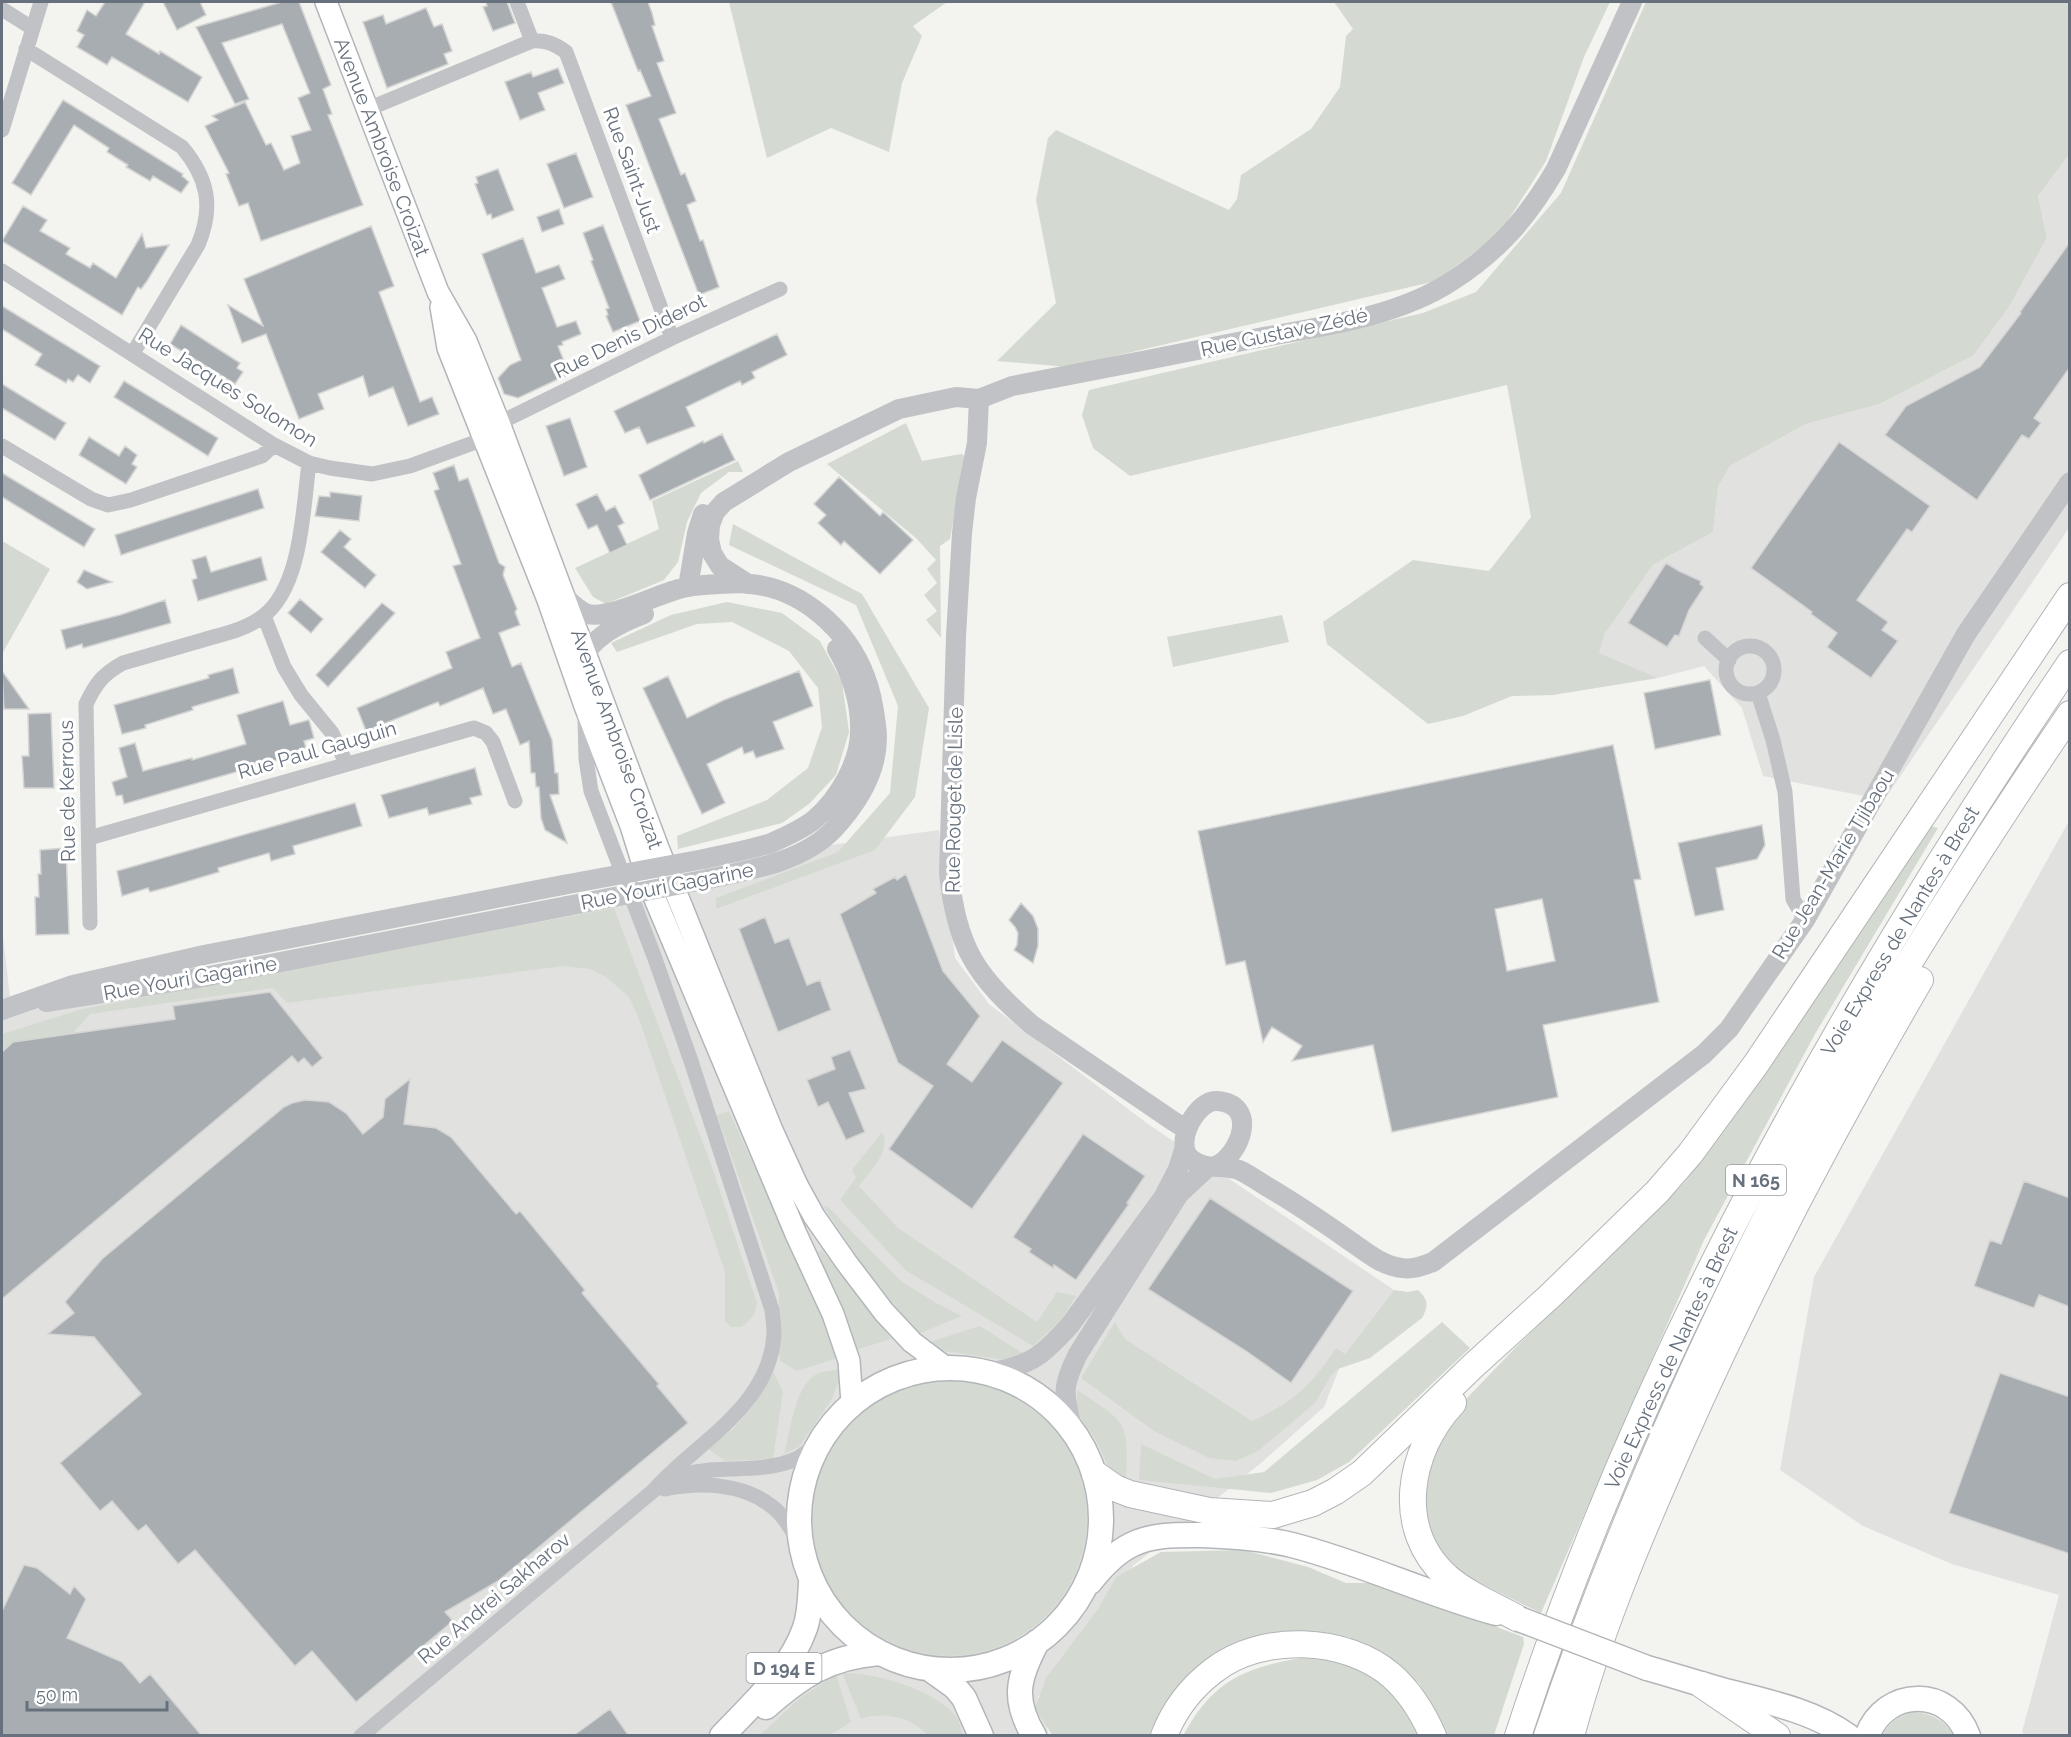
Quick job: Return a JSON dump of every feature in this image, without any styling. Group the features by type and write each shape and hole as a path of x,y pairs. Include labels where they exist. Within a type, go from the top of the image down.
{"highway":[{"path":"1095,1474 1115,1488 1130,1494 1209,1511 1274,1515 1313,1503 1362,1473 1657,1192 1725,1108 2070,596"},
{"name":"Voie Express de Nantes à Brest","path":"1518,1736 1587,1544 1646,1404 1720,1246 1786,1122 1895,934 2070,663"},
{"name":"Voie Express de Nantes à Brest","path":"1547,1736 1609,1564 1692,1372 1768,1214 1852,1060 2004,812 2070,714"},
{"name":"N 165","path":"1571,1736 1579,1705 1638,1540 1708,1382 1785,1225 1833,1136 1992,859 2004,812"},
{"path":"1519,1619 1465,1591 1446,1576 1431,1559 1413,1518 1412,1495 1415,1469 1427,1440 1442,1414 1550,1296"},
{"path":"1164,1736 1179,1707 1193,1688 1215,1669 1241,1655 1263,1647 1290,1644 1321,1645 1345,1650 1366,1659 1390,1675 1410,1695 1423,1713 1433,1736"},
{"path":"1702,1685 1777,1736"}],"main road":[{"name":"Avenue Ambroise Croizat","path":"326,2 438,292 466,341 499,423 529,504 556,597"},
{"name":"Avenue Ambroise Croizat","path":"438,292 448,348 484,439 574,634 749,1076 797,1185 814,1216 884,1312 912,1342 945,1367"},
{"name":"Avenue Ambroise Croizat","path":"574,634 575,678 631,826 650,887 771,1176 833,1314 849,1361 852,1403"},
{"path":"945,1367 992,1372 1018,1383 1043,1399 1072,1428 1086,1450 1100,1497 1099,1545 1093,1568 1071,1610 1037,1642 1018,1654 997,1663 952,1670 930,1669 903,1663 879,1653 851,1635 828,1611 811,1582 799,1542 799,1493 804,1474 818,1443 833,1421 852,1403 880,1384 911,1372 945,1367"},
{"path":"1083,1590 1118,1553 1130,1545 1149,1538 1177,1535 1234,1536 1292,1545 1462,1604 1519,1619 1647,1668 1788,1707 1839,1729 1848,1736"},
{"name":"D 194 E","path":"722,1736 765,1691 793,1653 804,1629 810,1601 811,1582"},
{"path":"1034,1736 1020,1707 1019,1690 1026,1664 1037,1642"},
{"name":"D 194 E","path":"736,1736 783,1691 807,1675 832,1662 858,1654 879,1653"},
{"path":"930,1669 955,1687 964,1698 981,1736"},
{"path":"1867,1736 1876,1717 1885,1709 1906,1699 1918,1698 1930,1700 1951,1710 1970,1733"}],"street":[{"path":"2,130 41,2"},
{"path":"368,109 532,41 517,2"},
{"name":"Rue Gustave Zédé","path":"789,462 899,409 956,397 979,399 1012,386 1329,324 1384,311 1424,297 1451,282 1504,242 1542,193 1556,169 1632,2"},
{"path":"2,9 32,28"},
{"name":"Rue Saint-Just","path":"532,41 542,40 557,45 566,52 672,338"},
{"path":"26,49 182,147 196,163 205,184 207,203 205,229 198,245 133,353"},
{"name":"Rue Jacques Solomon","path":"2,271 274,445 309,463 372,474 410,466 484,439"},
{"name":"Rue Denis Diderot","path":"499,423 672,338 780,289"},
{"path":"448,348 469,373 487,417 499,423 484,439 496,444 508,476 529,504"},
{"name":"Rue Rouget de Lisle","path":"979,399 977,443 966,498 962,533 956,636 949,873 952,901 959,930 978,969 993,989 1012,1008 1050,1037 1186,1129"},
{"path":"2,446 91,499 108,505 130,500 262,456 274,445"},
{"path":"715,582 709,539 710,525 715,513 724,502 789,462"},
{"path":"688,587 697,533 704,511 710,502 719,492 734,483 789,462"},
{"name":"Rue de Kerrous","path":"90,923 86,704 93,687 106,672 123,663 234,631 264,616 283,592 293,567 301,529 309,463"},
{"name":"Rue Jean-Marie Tjibaou","path":"1212,1167 1239,1170 1289,1200 1380,1262 1413,1269 1433,1262 1704,1054 1729,1029 1805,920 1966,634 2070,482"},
{"name":"Rue Youri Gagarine","path":"574,634 608,630 681,601 715,582"},
{"name":"Rue Youri Gagarine","path":"6,1008 73,985 204,956 704,859 772,842 814,819 841,787 856,756 861,733 859,708 845,664 835,646 822,632 797,613 715,582"},
{"name":"Rue Youri Gagarine","path":"6,1008 209,976 708,879 779,862 827,835 859,798 874,760 878,735 874,706 865,676 845,638 831,623 804,602 788,594 748,584 715,582 652,597 600,614 574,634"},
{"path":"556,597 575,607 574,634"},
{"path":"264,616 284,667 301,695 332,733 346,763"},
{"path":"1705,638 1729,660"},
{"path":"1756,647 1769,655 1774,669 1770,684 1758,693 1750,694 1735,689 1727,675 1729,660 1741,649 1756,647"},
{"path":"1758,693 1773,740 1785,792 1793,899 1805,920"},
{"path":"585,706 586,759 591,791 687,1050 772,1310 774,1335 769,1361 752,1394 735,1416 667,1475 653,1491"},
{"name":"Rue Paul Gauguin","path":"88,838 474,728 486,733 493,742 515,801"},
{"path":"992,1372 1014,1369 1037,1358 1070,1325 1163,1198 1178,1169 1184,1150 1183,1139 1186,1129 1205,1104 1215,1100 1230,1104 1239,1113 1243,1123 1239,1141 1225,1162 1212,1167 1179,1194 1078,1354 1067,1377 1065,1395 1072,1428"},
{"name":"Rue Jean-Marie Tjibaou","path":"1239,1141 1247,1159 1289,1200"},
{"path":"1184,1150 1199,1166 1212,1167"},
{"name":"Rue Andrei Sakharov","path":"361,1736 653,1491 686,1474 700,1471 754,1469 778,1464 797,1458 818,1443"},
{"path":"653,1491 706,1485 752,1493 772,1505 785,1519 799,1542"}],"shaded area":[{"path":"729,2 947,2 913,26 922,36 902,83 889,152 831,128 767,158"},
{"path":"1334,2 1610,2 1584,57 1546,161 1500,233 1436,281 1068,367 997,361 1056,303 1036,200 1048,138 1056,130 1229,210 1237,199 1241,175 1311,129 1340,87 1346,36 1353,29"},
{"path":"1646,2 2069,2 2069,155 2038,196 2047,238 2009,307 1974,355 1880,404 1806,424 1730,466 1718,487 1713,532 1653,565 1604,635 1599,653 1658,678 1553,695 1512,696 1463,716 1428,724 1327,644 1323,622 1413,560 1489,571 1531,517 1507,385 1130,476 1093,448 1082,415 1089,390 1423,313 1476,292 1561,193"},
{"path":"2069,155 2069,528 1884,800 1763,776 1742,708 1704,666 1658,678 1598,653 1604,635 1653,565 1713,532 1718,487 1730,466 1806,424 1880,404 1974,355 2009,307 2047,238 2038,196"},
{"path":"906,423 922,461 961,454 965,456 950,539 940,546 941,638 926,620 937,611 924,595 937,583 927,569 936,560 917,539 827,464"},
{"path":"738,461 743,472 729,472 701,493 687,522 678,562 664,580 606,604 593,597 575,568 659,529 652,501"},
{"path":"733,524 862,594 929,708 915,797 875,850 716,909 716,898 838,852 890,793 898,706 856,605 729,545"},
{"path":"2,541 50,569 2,654"},
{"path":"727,602 782,613 820,641 842,682 849,732 836,775 809,804 782,823 678,849 677,836 767,800 808,768 822,727 818,688 789,651 732,622 697,624 617,652 611,643 671,615"},
{"path":"1282,615 1289,642 1173,667 1167,637"},
{"path":"2069,821 2069,1735 2026,1735 2022,1732 2059,1595 1952,1564 1863,1526 1780,1470 1814,1277"},
{"path":"1927,825 1938,828 1815,1034 1704,1240 1541,1613 1477,1582 1448,1562 1431,1533 1423,1503 1430,1463 1442,1431 1466,1399 1518,1345 1685,1182 1802,1019"},
{"path":"939,830 955,958 989,1004 1148,1124 1394,1290 1345,1354 1324,1407 1261,1463 1133,1566 1038,1697 1049,1735 2,1735 2,928 11,1006 489,920 809,848"},
{"path":"614,908 712,1167 757,1303 754,1315 742,1327 731,1327 725,1321 725,1272 639,1019 629,997 606,977 590,969 563,966 287,1003 273,988 90,1014 73,1033 14,1042 2,1052 2,1034 82,1009"},
{"path":"729,1111 768,1197 814,1289 838,1358 797,1371 780,1361 778,1348 779,1293 717,1115"},
{"path":"882,1132 884,1146 882,1154 859,1186 898,1228 1037,1322 1057,1292 1076,1296 1061,1320 1033,1346 905,1270 840,1200 856,1178 852,1170"},
{"path":"827,1206 901,1281 962,1316 918,1334 860,1262 824,1207"},
{"path":"822,1250 891,1339 856,1350 818,1251"},
{"path":"1394,1290 1408,1292 1418,1290 1421,1293 1426,1300 1426,1310 1422,1318 1370,1358 1338,1369 1330,1377 1315,1403 1258,1451 1236,1461 1209,1458 1154,1431 1081,1378 1115,1322 1125,1339 1252,1421 1279,1407 1300,1392 1336,1348 1345,1354"},
{"path":"1442,1322 1470,1348 1349,1462 1317,1480 1271,1493 1139,1480 1141,1444 1215,1479 1264,1472"},
{"path":"980,1326 1027,1356 1013,1361 944,1351 929,1342"},
{"path":"772,1369 783,1392 773,1459 725,1461 708,1449 733,1429 754,1405"},
{"path":"839,1369 839,1380 832,1399 799,1447 784,1454 794,1411 808,1381 815,1375"},
{"path":"949,1380 976,1383 1002,1391 1025,1404 1046,1421 1063,1442 1076,1465 1084,1491 1087,1518 1084,1545 1076,1571 1063,1594 1046,1615 1025,1632 1002,1645 976,1653 949,1656 922,1653 896,1645 873,1632 852,1615 835,1594 822,1571 814,1545 811,1518 814,1491 822,1465 835,1442 852,1421 873,1404 896,1391 922,1383"},
{"path":"1077,1390 1105,1409 1121,1424 1126,1444 1126,1479 1109,1468 1094,1437 1077,1414"},
{"path":"1243,1550 1308,1567 1346,1583 1381,1583 1523,1637 1524,1644 1494,1735 1445,1735 1419,1683 1349,1637 1280,1632 1220,1652 1176,1688 1151,1735 1052,1735 1035,1708 1046,1678 1098,1609 1116,1577 1161,1552"},
{"path":"1301,1658 1327,1659 1355,1668 1386,1685 1420,1735 1183,1736 1205,1702 1231,1680 1262,1667"},
{"path":"842,1673 887,1679 921,1691 948,1708 957,1718 963,1735 927,1735 914,1724 896,1717 878,1716 861,1719"},
{"path":"835,1675 851,1722 830,1735 760,1735 800,1698"},
{"path":"1915,1712 1937,1719 1946,1725 1953,1735 1882,1735 1896,1720"}],"building":[{"path":"105,2 145,2 126,34 159,54 160,51 202,77 188,102 112,57 107,65 77,47 84,35 77,31 87,10 96,16"},
{"path":"163,2 200,2 206,15 177,30"},
{"path":"282,2 299,2 331,85 323,89 332,114 328,115 363,205 261,241 248,203 239,206 226,174 229,173 205,126 218,120 212,116 245,102 266,145 271,143 284,170 300,163 291,136 311,130 298,98 310,93 282,24 222,43 249,99 235,104 196,27"},
{"path":"486,2 507,2 515,23 493,31 483,7 487,6"},
{"path":"611,2 648,2 652,13 655,25 652,26 664,61 657,63 676,113 659,119 681,175 685,173 696,201 687,205 700,241 703,240 719,287 699,295 626,105 651,96 640,70 638,71"},
{"path":"426,8 434,27 442,24 452,51 444,54 448,64 387,88 363,22 383,15 386,24"},
{"path":"558,68 564,83 538,93 545,110 520,120 505,82 531,72 533,77"},
{"path":"63,100 183,174 182,176 189,182 181,193 153,176 150,181 126,167 128,165 107,152 109,148 74,125 31,195 12,183"},
{"path":"576,153 593,197 564,208 547,164"},
{"path":"498,169 514,210 492,219 491,214 487,215 475,184 478,183 476,177"},
{"path":"23,206 47,220 40,231 70,248 66,254 90,268 93,263 116,278 142,234 146,248 169,245 147,281 141,289 138,287 122,315 2,241"},
{"path":"559,209 564,224 542,232 537,217"},
{"path":"603,225 640,321 613,332 606,316 608,315 606,309 609,308 583,233"},
{"path":"371,226 394,286 379,292 420,402 432,397 439,414 408,426 393,387 369,397 363,376 318,394 324,409 299,419 266,334 242,343 228,305 263,326 244,279"},
{"path":"523,238 536,273 559,265 565,279 542,288 557,327 576,321 581,334 558,346 569,374 518,398 504,394 498,378 510,365 521,360 482,254"},
{"path":"2070,242 2070,367 2034,418 2041,423 2029,439 2022,435 1977,500 1885,435 1906,406 1980,367"},
{"path":"2,306 100,366 90,383 78,375 73,382 68,379 66,383 35,365 42,354 2,329"},
{"path":"181,325 240,363 237,368 243,372 235,384 170,344"},
{"path":"777,334 787,355 752,372 755,378 742,385 740,381 686,407 695,426 647,444 639,427 625,433 614,411"},
{"path":"124,381 218,438 208,456 114,397"},
{"path":"2,384 66,423 55,440 2,408"},
{"path":"570,418 587,467 564,476 546,426"},
{"path":"722,434 735,460 650,500 639,475 703,441 704,443"},
{"path":"89,437 119,456 125,446 137,455 132,464 137,467 126,484 79,455"},
{"path":"1839,442 1930,506 1912,532 1907,529 1857,600 1888,622 1882,630 1898,641 1871,678 1827,647 1837,633 1751,568"},
{"path":"454,465 459,481 468,478 499,563 505,567 503,575 517,609 515,612 520,625 499,633 512,667 521,663 552,740 559,794 550,795 567,843 545,830 541,818 539,787 536,787 535,773 531,773 529,741 520,745 506,709 493,714 483,688 440,706 438,702 366,731 357,708 452,668 446,652 480,638 453,566 461,564 434,491 439,489 433,473"},
{"path":"2,473 95,529 84,547 2,497"},
{"path":"839,477 880,516 883,512 913,540 880,574 844,541 841,545 818,523 826,515 814,504"},
{"path":"258,489 264,508 121,555 115,535"},
{"path":"330,492 362,496 359,521 315,516 319,496 330,497"},
{"path":"597,494 606,511 615,506 624,523 618,526 627,545 610,553 597,525 588,529 576,504"},
{"path":"340,530 351,539 344,547 376,575 365,588 321,552"},
{"path":"206,556 211,572 261,557 267,580 198,601 192,580 197,578 192,560"},
{"path":"1666,563 1701,581 1700,584 1704,587 1689,610 1679,636 1675,635 1667,647 1628,623"},
{"path":"84,570 112,582 87,589 77,582"},
{"path":"300,599 323,619 311,633 288,613"},
{"path":"165,600 171,623 83,648 82,644 66,649 61,630 120,615"},
{"path":"382,603 395,613 328,687 316,675"},
{"path":"233,668 239,693 192,707 193,710 145,725 146,728 122,734 114,705 209,678 208,675"},
{"path":"2,671 29,709 4,709"},
{"path":"799,671 813,706 773,722 784,749 756,758 753,751 744,754 742,747 707,764 725,803 702,814 643,688 668,676 687,718 724,700"},
{"path":"1710,680 1721,735 1655,749 1644,693"},
{"path":"283,701 290,725 309,720 314,738 304,741 306,748 301,749 302,753 124,804 122,795 116,796 112,782 127,777 119,748 135,743 143,771 192,758 192,760 246,744 237,715"},
{"path":"51,713 54,788 24,788 22,756 29,756 28,714"},
{"path":"1613,745 1641,879 1634,880 1659,1002 1543,1025 1558,1097 1392,1132 1373,1045 1292,1061 1302,1046 1272,1027 1263,1042 1245,961 1226,965 1198,831","holes":["1542,899 1555,961 1507,971 1495,909"]},
{"path":"475,768 482,795 470,798 472,804 429,815 427,808 389,818 381,795"},
{"path":"355,803 362,826 293,846 295,854 271,861 269,853 218,868 219,872 172,886 150,892 148,888 122,896 117,871"},
{"path":"1762,825 1765,845 1757,859 1716,868 1724,910 1695,916 1678,843"},
{"path":"66,848 69,934 36,935 35,897 39,897 40,850"},
{"path":"906,874 943,971 980,1016 947,1064 972,1082 1002,1040 1063,1083 972,1209 889,1149 933,1086 898,1063 840,914 876,893 873,889 895,877 897,880"},
{"path":"1021,903 1033,916 1038,929 1038,946 1033,963 1014,950 1018,933 1009,920"},
{"path":"765,917 775,943 789,938 807,985 820,980 831,1010 778,1032 739,929"},
{"path":"270,992 323,1058 312,1067 304,1058 298,1063 292,1056 2,1299 2,1052 13,1042 175,1019 173,1006"},
{"path":"850,1050 866,1089 849,1093 865,1132 846,1140 828,1102 818,1107 807,1080 835,1069 831,1057"},
{"path":"410,1079 404,1124 436,1128 451,1137 516,1214 520,1211 585,1290 582,1293 659,1384 657,1386 688,1423 498,1581 445,1612 453,1621 356,1702 312,1651 295,1666 195,1550 178,1564 146,1525 138,1531 112,1501 100,1511 60,1463 141,1394 94,1337 48,1334 74,1313 65,1302 102,1259 284,1107 305,1100 329,1102 346,1113 363,1134 383,1117 385,1099"},
{"path":"1083,1134 1145,1176 1127,1203 1129,1204 1076,1280 1029,1252 1031,1249 1013,1237"},
{"path":"2024,1181 2070,1198 2070,1307 2039,1295 2034,1308 1974,1286 1990,1240 2001,1244"},
{"path":"1210,1198 1353,1291 1291,1383 1246,1351 1148,1289"},
{"path":"2000,1373 2070,1397 2070,1554 1949,1513"},
{"path":"24,1565 37,1568 70,1594 74,1586 86,1599 67,1638 122,1662 140,1683 150,1674 202,1736 2,1736 2,1611"},
{"path":"610,1709 629,1736 573,1736"}]}
